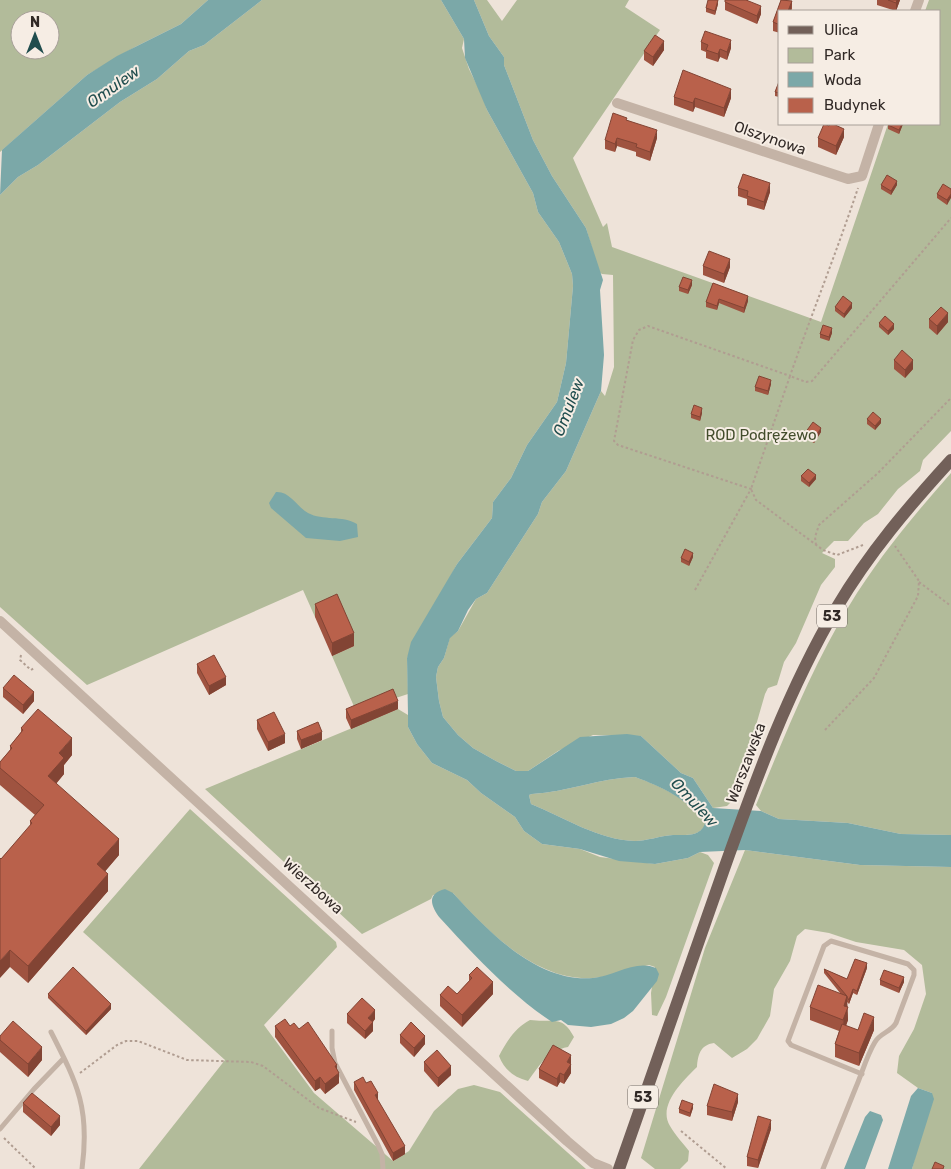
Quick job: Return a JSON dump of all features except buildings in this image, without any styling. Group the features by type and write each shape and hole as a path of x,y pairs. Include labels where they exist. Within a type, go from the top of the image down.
{"main road":[{"name":"Warszawska","path":"619,1169 751,795 778,724 806,662 838,606 875,550 951,460"}],"street":[{"name":"Olszynowa","path":"617,103 838,178 848,179 862,176"},
{"path":"862,176 879,125"},
{"name":"Wierzbowa","path":"0,621 566,1141 593,1163 608,1169"}],"lane":[{"path":"823,1169 862,1074 875,1041 891,1030 896,1023 914,970 908,964 831,941 824,946 788,1041 791,1045 862,1074"},
{"path":"51,1032 75,1078 85,1119 82,1169"},
{"path":"332,1032 332,1048 335,1063 382,1154 383,1169"},
{"path":"0,1129 34,1089 64,1058"}],"path":[{"path":"695,590 751,489 814,309 834,260 862,176"},
{"path":"875,550 866,546 859,546 837,555 816,545 756,500 751,489 618,445 614,441 633,340 639,330 648,326 806,382 812,381 951,218"},
{"path":"816,545 814,537 819,525 878,473 951,398"},
{"path":"888,534 919,581 951,606"},
{"path":"825,730 874,678 918,596 919,581"},
{"path":"75,1078 117,1045 126,1040 138,1040 187,1060 246,1062 263,1066 319,1108 368,1126"},
{"path":"681,1131 727,1169"},
{"path":"0,1134 36,1169"}],"green space":[{"path":"0,0 208,0 181,24 135,47 87,75 0,152"},
{"path":"262,0 441,0 464,39 462,48 487,110 533,193 538,212 559,242 572,274 573,286 566,363 557,402 527,445 511,478 493,502 492,518 457,564 407,658 408,694 356,711 332,656 354,646 315,617 303,590 87,685 0,607 0,195 18,177 38,165 120,102 157,79 189,51 204,45"},
{"name":"ROD Podrężewo","path":"474,0 487,0 502,21 517,0 629,0 625,7 660,30 573,158 603,227 607,223 612,247 821,322 888,125 941,125 941,10 925,10 929,0 951,0 951,431 923,460 920,471 898,489 878,514 864,523 848,541 834,541 822,553 835,559 835,567 821,585 796,643 784,662 777,685 768,688 765,694 735,798 727,806 713,808 693,778 681,773 641,736 593,735 558,751 528,771 516,771 473,748 458,735 443,717 436,677 450,637 458,631 476,599 487,593 538,514 542,502 566,471 601,391 605,396 614,367 613,275 599,272 586,228 552,176 533,140 504,65 504,57 489,36"},
{"path":"951,473 951,835 901,834 848,823 779,819 761,811 756,805 799,704 835,630 860,588 884,554"},
{"path":"398,709 408,715 408,727 417,744 432,763 467,780 481,793 515,817 524,831 542,844 580,849 600,857 655,864 688,858 700,852 708,855 714,863 666,997 657,1016 652,1015 651,993 655,967 649,965 614,975 593,978 572,977 552,972 515,952 482,923 453,893 433,895 431,899 362,934 205,789"},
{"path":"635,777 665,790 683,801 706,823 704,828 697,833 687,835 673,835 639,841 622,840 595,833 531,804 529,795 609,780"},
{"path":"190,809 336,942 337,947 264,1025 314,1093 393,1161 409,1151 434,1111 458,1089 474,1085 500,1092 586,1169 139,1169 225,1060 83,932"},
{"path":"745,850 860,865 951,867 951,1169 912,1169 932,1093 918,1088 897,1073 899,1056 914,1029 926,994 922,965 904,950 856,942 829,933 805,929 797,936 790,961 774,989 770,1016 757,1039 747,1049 732,1058 714,1043 703,1048 699,1055 697,1067 679,1086 669,1102 667,1118 672,1129 689,1151 688,1161 680,1169 655,1169 641,1158 705,948"},
{"path":"530,1020 561,1022 570,1030 574,1037 568,1047 549,1055 528,1081 510,1072 499,1056 512,1035"}],"water":[{"name":"Omulew","path":"208,0 262,0 204,45 189,51 157,79 120,102 38,165 18,177 0,195 2,150 87,75 117,56 181,24"},
{"name":"Omulew","path":"441,0 474,0 489,36 504,57 504,65 533,140 552,176 586,228 603,280 600,290 604,355 601,391 566,471 542,502 538,514 487,593 476,599 468,610 458,631 450,638 436,677 443,717 458,735 473,748 516,771 528,771 580,737 627,734 641,736 681,773 693,778 713,808 761,811 779,819 848,823 901,834 951,835 951,867 860,865 745,850 700,852 688,858 655,864 619,861 580,849 542,844 524,831 515,817 481,793 467,780 432,763 417,744 408,727 407,658 411,642 457,564 492,518 493,502 511,478 527,445 557,402 566,363 573,286 572,274 559,242 538,212 533,193 487,110 465,58 464,39","holes":["635,777 674,795 691,807 705,823 703,828 696,833 687,835 673,835 639,841 622,840 595,833 531,804 529,795 622,778"]},
{"path":"276,492 285,494 308,513 320,517 351,521 357,524 358,537 340,541 306,538 271,508 269,503"},
{"path":"445,889 453,893 482,923 515,952 552,972 572,977 593,978 641,965 656,968 659,974 657,981 633,1011 611,1024 591,1027 568,1025 561,1020 552,1022 507,987 440,918 434,909 432,901 435,894"},
{"path":"918,1088 932,1093 934,1099 912,1169 888,1169 911,1096"},
{"path":"870,1111 881,1115 883,1120 865,1169 844,1169 865,1117"}]}
